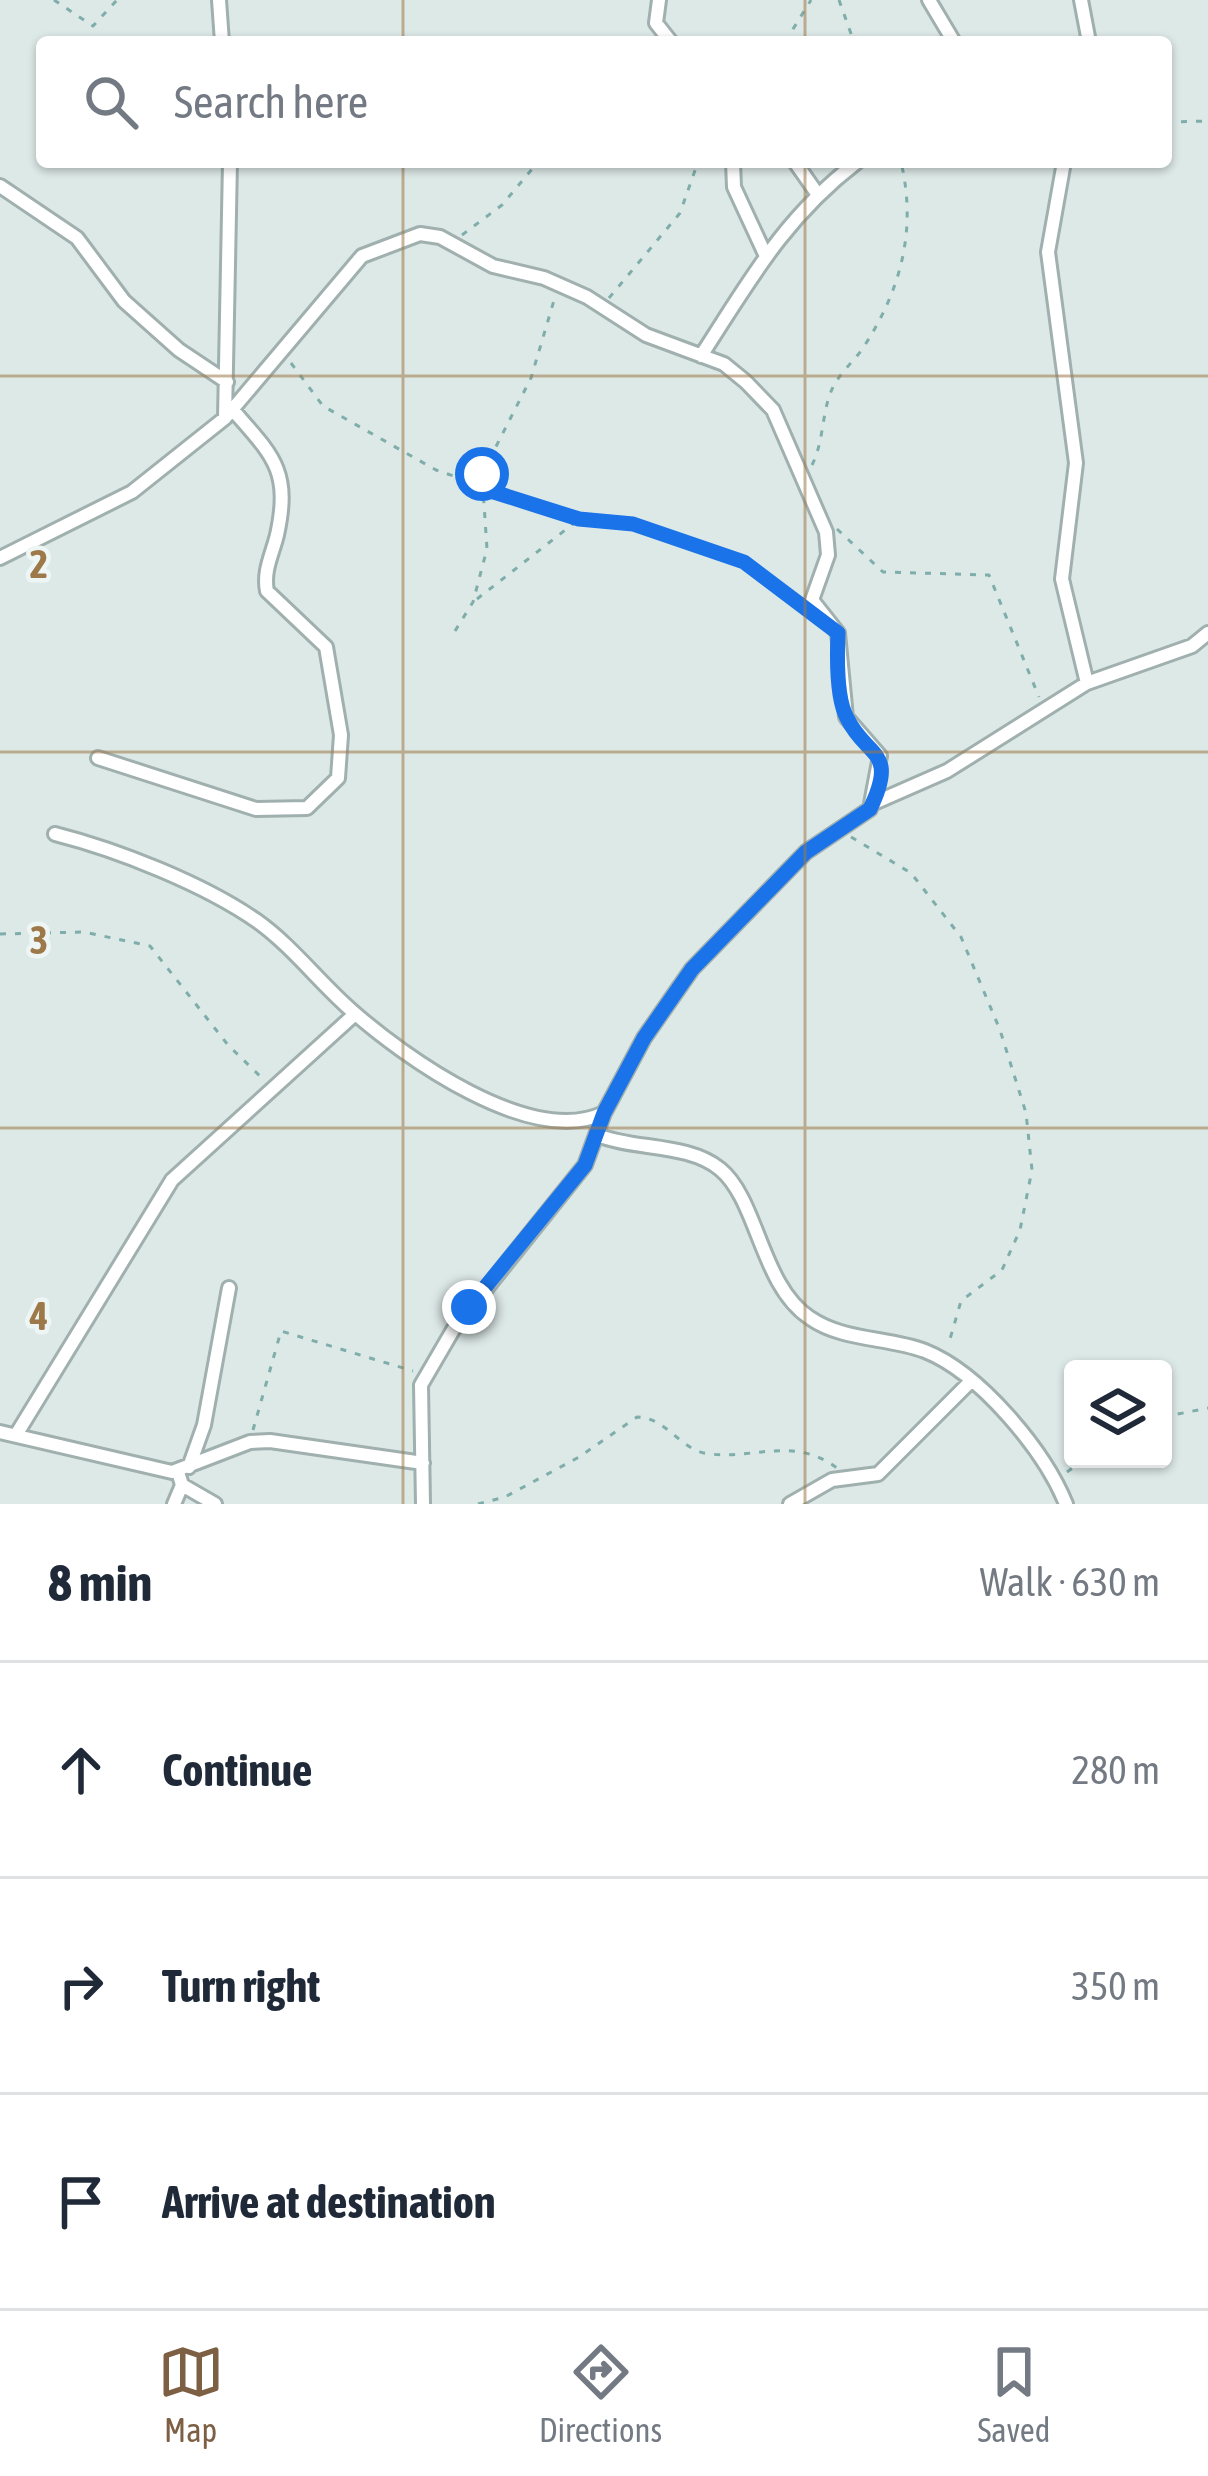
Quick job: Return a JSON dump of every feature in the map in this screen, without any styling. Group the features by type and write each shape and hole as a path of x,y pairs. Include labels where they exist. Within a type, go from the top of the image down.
{"street":[{"path":"220,0 222,36"},
{"path":"659,0 656,23 666,36"},
{"path":"929,0 950,36"},
{"path":"1081,0 1088,36"},
{"path":"98,758 256,808 307,808 338,778 340,735 326,647 267,591 282,476 277,460 229,413 230,168"},
{"path":"733,168 734,187 765,254"},
{"path":"799,168 816,192"},
{"path":"701,356 765,254 816,192 849,168"},
{"path":"1063,168 1048,252 1075,441 1062,579 1087,683"},
{"path":"0,185 77,238 124,301 179,350 227,382"},
{"path":"0,558 132,492 229,413 362,256 420,234 452,242 493,266 559,284 646,335 724,364 773,410 829,546 812,600 838,633 846,717 880,756 873,803"},
{"path":"423,1504 420,1394 427,1375 484,1285 570,1187 644,1038 692,969 776,879 873,803 947,771 1087,683 1192,646 1208,633"},
{"path":"55,834 101,846 229,903 262,924 355,1014 473,1094 543,1118 587,1121 604,1113"},
{"path":"16,1435 172,1180 355,1014"},
{"path":"597,1135 696,1156 721,1170 781,1287 810,1319 943,1360 1037,1446 1055,1481 1059,1501"},
{"path":"173,1504 204,1425 229,1288"},
{"path":"790,1504 845,1477 867,1477 887,1468 969,1383"},
{"path":"0,1432 183,1475 214,1504"},
{"path":"183,1475 250,1442 423,1463"}],"path":[{"path":"54,0 93,26 117,0"},
{"path":"789,36 811,0"},
{"path":"838,0 852,36"},
{"path":"1172,122 1208,121"},
{"path":"452,242 502,205 533,168"},
{"path":"602,308 637,258 680,213 696,168"},
{"path":"803,482 824,442 834,386 880,321 906,259 909,212 903,168"},
{"path":"455,631 473,602 487,549 478,487 532,378 559,284"},
{"path":"285,350 323,406 436,470 579,519 633,524 700,544 758,569 809,610"},
{"path":"814,512 884,572 988,575 1045,710"},
{"path":"473,602 579,519"},
{"path":"838,832 911,873 961,937 1000,1030 1026,1113 1032,1170 1020,1230 1002,1270 962,1301 943,1360"},
{"path":"0,934 84,932 149,946 168,962 228,1045 272,1087"},
{"path":"250,1442 280,1331 427,1375"},
{"path":"1172,1415 1208,1408"},
{"path":"478,1504 506,1497 579,1457 638,1417 656,1420 708,1454 764,1448 801,1451 829,1462 845,1477"},
{"path":"1055,1481 1073,1468"}],"route":[{"path":"469,1307 585,1165 604,1113 644,1038 692,969 806,852 870,809 881,766 877,750 846,717 838,633 770,576 700,544 633,524 579,519 513,494 478,487 482,474"}]}
